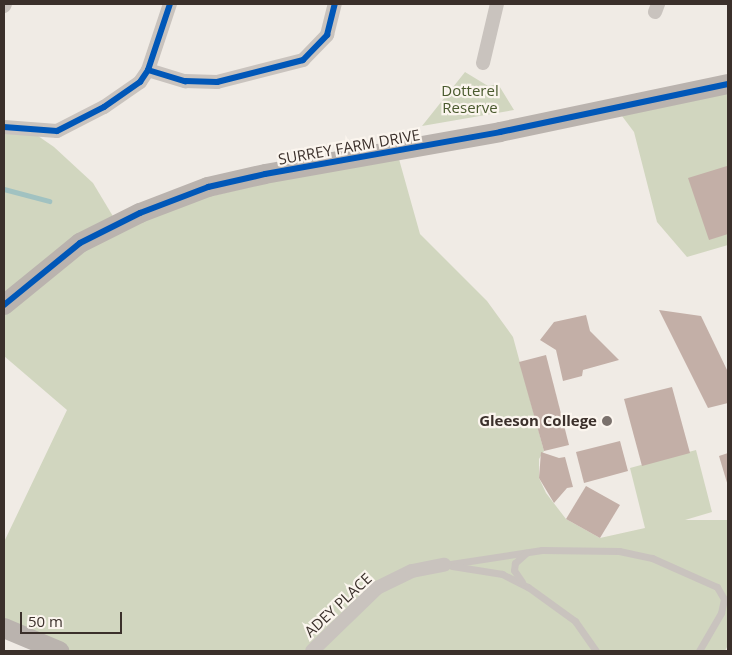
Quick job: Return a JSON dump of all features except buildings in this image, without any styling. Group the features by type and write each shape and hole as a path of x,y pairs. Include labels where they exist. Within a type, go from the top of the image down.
{"street":[{"path":"4,127 57,131 104,107 140,82 148,70 170,4"},
{"path":"148,70 185,81 217,82 302,60 327,35 335,4"},
{"path":"483,63 497,4"},
{"name":"SURREY FARM DRIVE","path":"4,305 80,243 140,213 208,188 265,174 463,139 728,84"},
{"name":"ADEY PLACE","path":"312,651 377,588 412,570 444,565"},
{"path":"4,628 59,651"}],"lane":[{"path":"444,565 528,552 619,551 686,570 717,587 724,599 721,613 699,651"},
{"path":"528,552 520,558 514,570 517,577 575,621 596,651"},
{"path":"444,565 502,574 528,587"}],"green space":[{"name":"Dotterel Reserve","path":"465,72 488,86 498,84 514,110 422,126"},
{"path":"728,83 728,245 687,257 657,222 634,132 616,108"},
{"path":"4,127 28,129 54,147 93,183 114,218 7,293 4,291"},
{"path":"397,152 420,234 487,301 513,337 544,451 539,459 539,478 546,493 566,519 600,538 645,528 630,468 696,450 712,512 685,520 728,520 728,645 725,651 59,651 4,629 4,542 67,410 4,356 4,305 140,213"}],"waterway":[{"path":"4,189 49,201"}],"cycle path":[{"path":"4,127 57,131 104,107 140,82 148,70 170,4"},
{"path":"148,70 185,81 217,82 303,60 327,35 335,4"},
{"path":"4,305 80,243 140,213 208,187 265,174 500,132 728,84"}],"place":[{"name":"Gleeson College","path":"607,421"}]}
